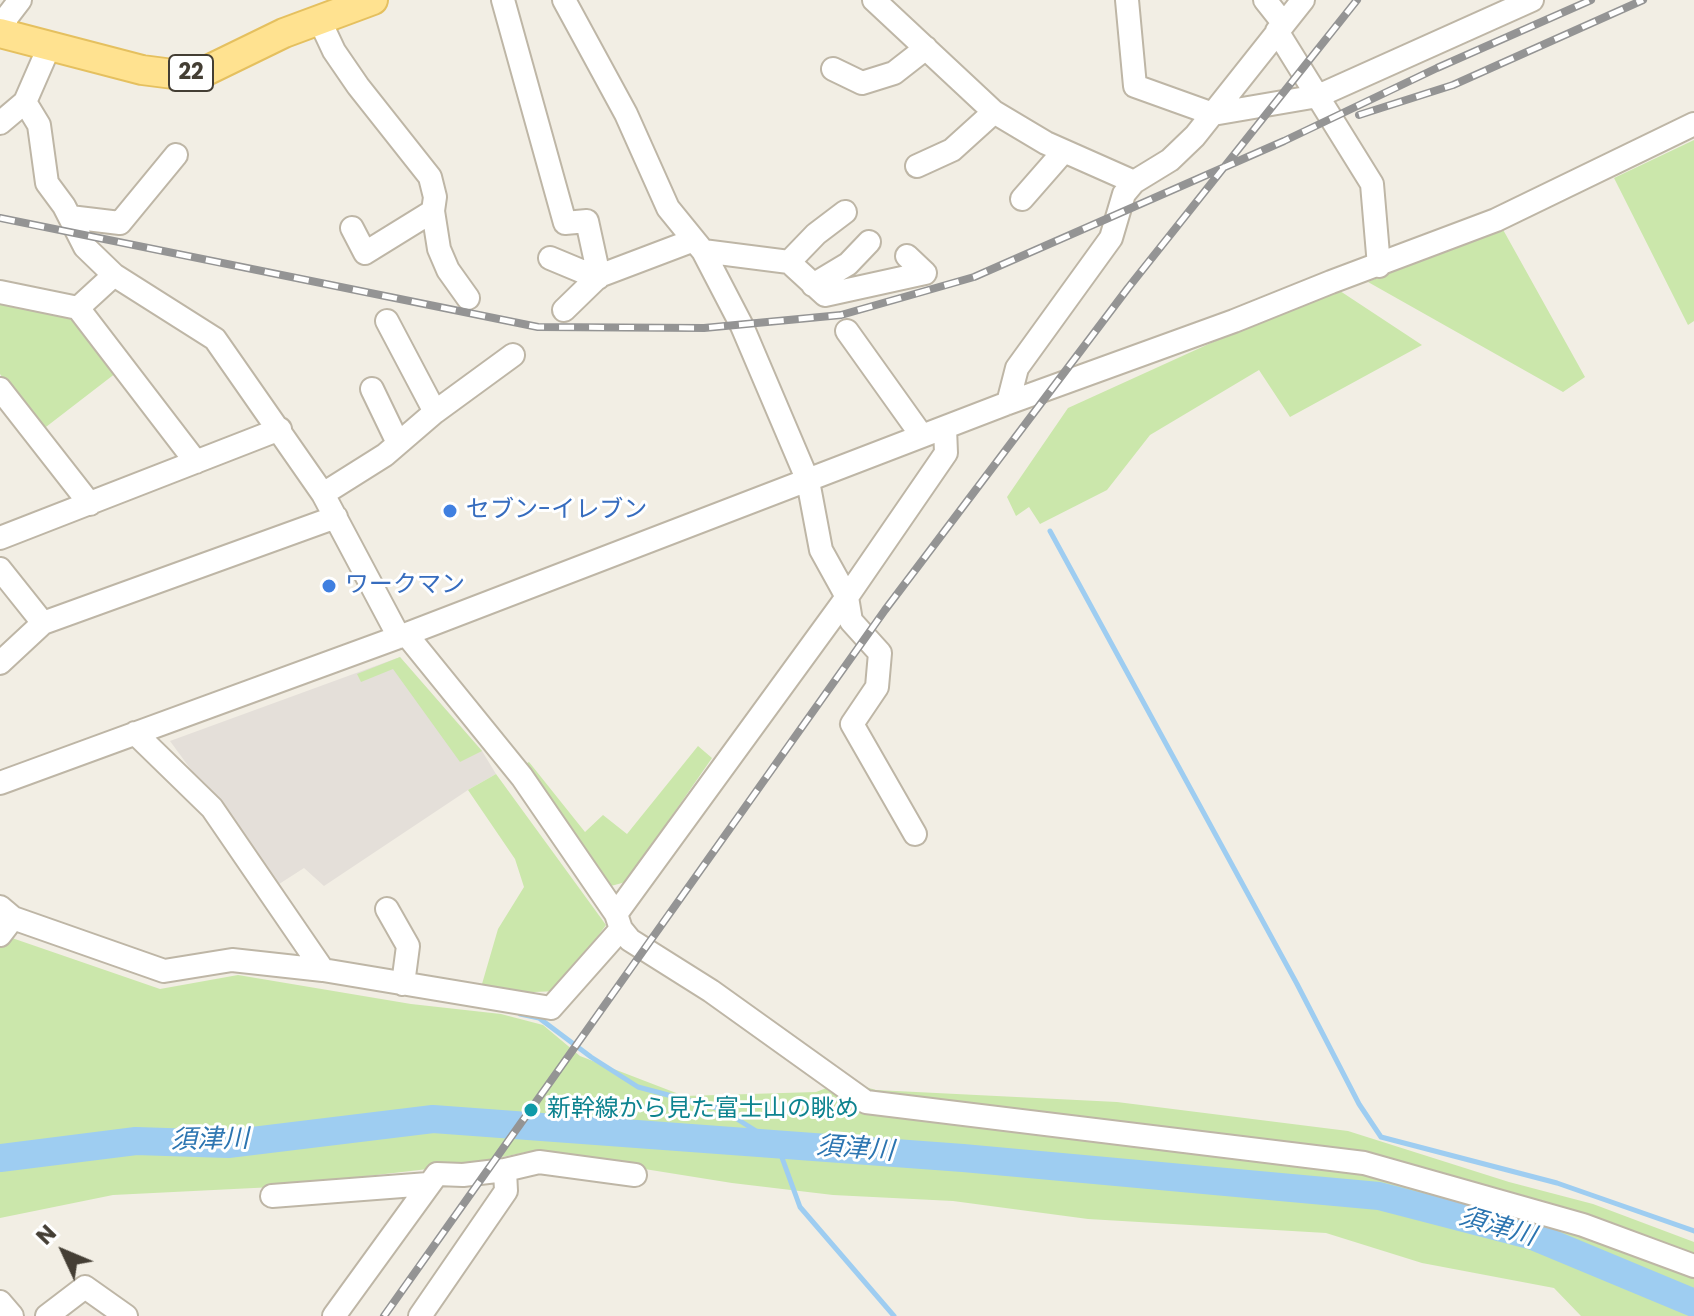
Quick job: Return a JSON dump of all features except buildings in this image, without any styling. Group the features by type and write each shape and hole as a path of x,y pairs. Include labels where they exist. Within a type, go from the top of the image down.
{"main road":[{"name":"22","path":"6,19 49,47 142,70 181,75 208,70 331,10 373,0"}],"street":[{"path":"503,0 565,223 587,221 598,277"},
{"path":"564,0 626,114 668,208 698,246 742,326 808,481 821,550 847,597 851,621 880,653 877,687 852,724 915,834"},
{"path":"874,0 994,112 1064,151 1134,182"},
{"path":"1127,0 1135,86 1213,114 1318,96 1532,0"},
{"path":"1265,0 1318,96 1372,184 1379,266"},
{"path":"1008,403 1017,368 1111,238 1124,194 1134,182 1170,160 1195,136 1303,0"},
{"path":"331,10 334,51 430,177 435,197 433,211 439,249 448,270 468,298"},
{"path":"0,123 25,102 49,47"},
{"path":"833,69 862,83 894,73 926,48"},
{"path":"25,102 39,125 47,183 70,217 85,247 114,275 215,339 323,494 403,636 522,777 630,940 711,991 866,1102 1364,1163 1583,1225 1694,1266"},
{"path":"917,166 952,150 994,112"},
{"path":"1,781 403,636 1008,403 1379,266 1496,220 1694,124"},
{"path":"1022,199 1064,151"},
{"path":"70,217 120,223 176,155"},
{"path":"352,228 365,253 433,211"},
{"path":"789,262 816,234 845,212"},
{"path":"813,285 848,264 869,242"},
{"path":"564,310 598,277 698,246 789,262 825,295 925,273 907,256"},
{"path":"550,258 598,277"},
{"path":"78,308 114,275"},
{"path":"0,292 78,308 196,462"},
{"path":"387,321 435,412"},
{"path":"847,331 876,367 922,436"},
{"path":"323,494 385,455 435,412 513,355"},
{"path":"0,389 90,504"},
{"path":"372,389 398,443"},
{"path":"4,920 164,971 232,960 323,970 551,1008 618,921 946,453 945,428"},
{"path":"0,538 280,429"},
{"path":"0,663 43,623 336,517"},
{"path":"0,569 43,623"},
{"path":"135,733 212,808 323,970"},
{"path":"387,909 408,946 403,984"},
{"path":"334,1316 437,1174 463,1175 539,1162 635,1175"},
{"path":"420,1316 506,1191 505,1170"},
{"path":"272,1196 428,1184"},
{"path":"47,1316 85,1287 126,1316"},
{"path":"0,1302 12,1316"}],"shaded area":[{"path":"400,657 482,751 496,774 324,886 304,868 276,886 170,741"}],"green space":[{"path":"1694,140 1694,321 1688,325 1614,178"},
{"path":"1501,226 1585,377 1563,392 1368,282"},
{"path":"1334,287 1422,345 1290,417 1259,370 1150,435 1107,490 1040,524 1029,507 1016,516 1007,497 1068,408"},
{"path":"0,303 72,316 116,373 42,430 0,374"},
{"path":"400,657 482,751 460,762 393,669 361,682 357,674"},
{"path":"698,746 712,758 626,882 607,887 522,766 529,762 585,832 603,815 627,834"},
{"path":"496,774 606,925 558,991 510,993 482,984 498,929 524,887 515,859 468,790"},
{"path":"12,938 160,989 238,975 411,1004 501,1014 543,1025 580,1056 684,1096 816,1092 845,1081 876,1090 1117,1102 1348,1131 1509,1182 1593,1204 1694,1242 1694,1316 1581,1316 1554,1288 1422,1263 1326,1233 1088,1219 953,1201 833,1195 732,1183 532,1151 462,1165 274,1187 113,1195 0,1218 0,946"}],"waterway":[{"path":"1050,531 1359,1104 1381,1137 1557,1183 1694,1231"},
{"path":"520,1014 539,1018 638,1087 721,1109 777,1144 800,1207 894,1316"},
{"name":"須津川","path":"0,1158 136,1141 228,1144 433,1119 963,1158 1379,1196 1533,1236 1694,1303"}],"railway":[{"path":"384,1316 885,610 1128,288 1357,0"},
{"path":"0,218 538,327 704,328 841,315 974,277 1284,141 1437,68 1591,0"},
{"path":"1359,115 1453,85 1643,0"}],"place":[{"name":"セブン-イレブン","path":"450,511"},
{"name":"ワークマン","path":"329,586"},
{"name":"新幹線から見た富士山の眺め","path":"531,1110"}]}
